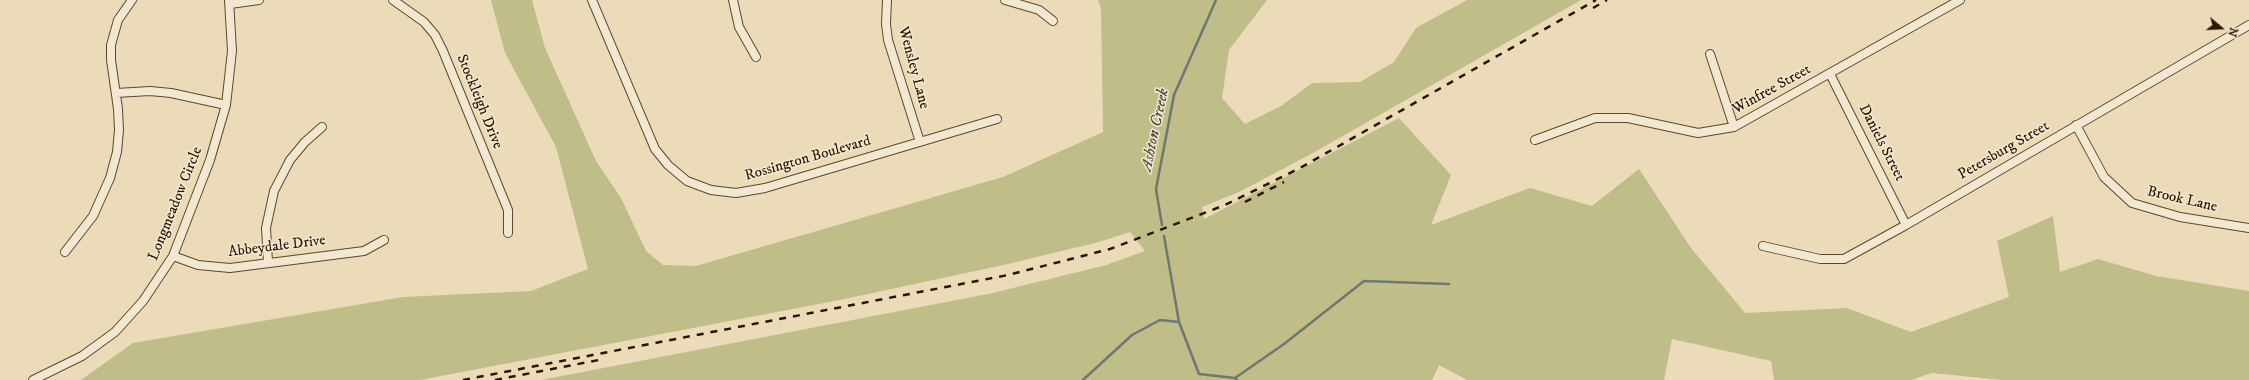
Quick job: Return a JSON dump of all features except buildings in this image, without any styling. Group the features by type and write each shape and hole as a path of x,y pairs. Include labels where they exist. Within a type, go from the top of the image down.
{"street":[{"path":"65,252 93,216 110,178 117,152 119,130 116,92 111,60 111,45 118,20 132,0"},
{"path":"229,2 259,0"},
{"name":"Stockleigh Drive","path":"393,0 424,22 435,35 443,51 508,210 508,233"},
{"name":"Rossington Boulevard","path":"592,0 655,149 677,173 698,187 724,193 751,192 997,119"},
{"path":"733,0 739,27 756,57"},
{"name":"Wensley Lane","path":"887,0 886,24 888,40 920,142"},
{"path":"1005,0 1039,10 1053,22"},
{"name":"Winfree Street","path":"1536,140 1595,118 1628,118 1698,133 1734,127 1960,0"},
{"name":"Longmeadow Circle","path":"34,380 82,356 115,332 143,302 173,256 210,160 226,105 232,51 229,2"},
{"name":"Petersburg Street","path":"1763,246 1820,259 1844,259 1906,225 2249,25"},
{"path":"1710,54 1734,127"},
{"name":"Daniels Street","path":"1830,74 1906,225"},
{"path":"116,92 150,91 226,105"},
{"name":"Brook Lane","path":"2076,125 2104,177 2132,203 2180,217 2249,228"},
{"path":"268,262 266,228 274,191 290,160 305,142 322,127"},
{"name":"Abbeydale Drive","path":"173,256 198,265 220,268 364,251 384,240"}],"shaded area":[{"path":"491,0 532,0 545,48 596,161 621,198 646,251 663,265 696,266 1003,177 1103,132 1101,8 1098,0 1267,0 1229,50 1222,98 1245,124 1281,106 1312,83 1360,82 1394,62 1416,28 1467,0 1581,0 1313,153 1239,192 1202,207 1204,219 1399,118 1451,175 1431,225 1530,188 1592,206 1639,169 1691,248 1745,313 1847,308 1911,332 2009,297 1997,241 2053,216 2060,272 2098,259 2156,276 2249,291 2249,380 2002,380 1932,373 1911,380 1774,380 1771,361 1672,339 1664,380 1467,380 1439,365 1432,380 541,380 993,293 1106,265 1145,251 1130,232 1099,242 1008,264 840,300 420,380 81,380 133,343 403,297 531,291 588,269 556,147 505,53"}],"waterway":[{"name":"Ashton Creeek","path":"1162,225 1156,189 1174,95 1216,0"},
{"name":"Ashton Creeek","path":"1164,236 1179,322 1199,374 1235,378 1237,380"},
{"path":"1235,378 1284,344 1364,281 1449,284"},
{"path":"1083,380 1132,335 1160,320 1179,322"}],"railway":[{"path":"463,380 1008,275 1110,249 1225,205 1300,168 1596,0"},
{"path":"1593,8 1607,0"},
{"path":"1245,202 1284,182"},
{"path":"495,380 604,359"}]}
